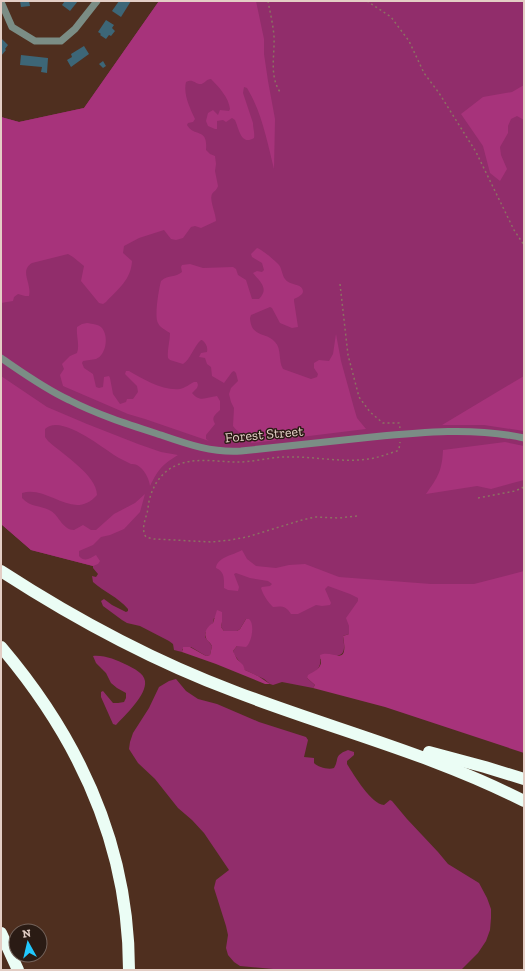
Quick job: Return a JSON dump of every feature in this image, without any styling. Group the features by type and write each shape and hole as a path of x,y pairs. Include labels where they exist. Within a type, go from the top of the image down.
{"highway":[{"path":"1,571 93,627 154,658 238,693 437,762 480,779 524,801"},
{"path":"1,647 34,687 56,721 77,757 96,800 111,845 120,885 126,925 129,970"},
{"path":"335,727 485,767 524,779"},
{"path":"1,933 18,970"}],"street":[{"path":"1,2 12,27 35,41 61,41 75,29 97,1"},
{"name":"Forest Street","path":"1,358 48,389 75,404 147,431 208,450 230,452 400,434 460,431 500,434 524,438"}],"path":[{"path":"268,1 274,36 273,73 280,92"},
{"path":"367,1 391,17 409,40 424,73 439,93 476,152 514,230 524,245"},
{"path":"340,284 348,355 359,397 370,412 383,423 399,423 399,449 380,457 366,460 286,457 240,462 204,460 178,464 162,474 156,483 149,499 143,531 146,537 154,539 212,542 248,537 315,517 339,518 357,516"},
{"path":"478,498 524,488"}],"shaded area":[{"path":"159,1 524,1 524,622 349,634 343,636 343,653 337,656 320,659 319,668 307,678 315,685 313,688 282,682 273,685 245,670 234,654 233,651 237,646 242,645 251,635 252,627 246,619 237,631 224,631 221,627 222,621 214,618 213,623 205,633 205,637 212,646 210,655 206,656 191,647 182,649 182,652 174,650 173,644 169,641 140,626 127,623 103,606 101,601 104,599 126,612 128,611 128,609 120,601 93,582 92,576 96,577 98,574 93,566 31,550 1,524 1,117 19,122 84,108"},
{"path":"159,1 256,1 264,39 264,54 275,119 274,169 257,107 247,88 244,87 243,93 253,123 254,134 254,138 250,140 243,138 239,132 235,120 232,118 226,122 223,120 217,121 217,129 208,126 206,121 208,113 213,110 218,115 220,110 229,111 230,109 226,97 211,79 201,84 188,81 186,82 185,91 189,106 195,119 187,125 190,129 203,135 206,143 206,150 215,156 215,171 218,186 211,197 216,221 201,228 195,226 191,227 183,238 176,240 171,239 164,230 139,238 124,246 123,253 132,261 129,274 119,288 103,304 99,303 81,281 84,266 68,254 32,263 26,270 29,296 18,294 14,297 13,301 1,303 1,117 19,122 84,108"},
{"path":"524,85 524,120 517,116 511,119 508,126 508,133 500,147 501,155 507,169 500,181 490,173 483,146 461,114 483,97 512,92"},
{"path":"257,248 278,263 287,281 302,288 303,292 299,297 294,299 298,327 292,328 280,323 270,307 251,315 250,318 253,329 275,342 283,369 311,379 317,377 318,374 314,368 314,363 319,360 329,361 333,354 336,334 341,361 357,418 366,429 251,443 252,440 233,426 234,408 229,394 231,388 238,381 236,373 234,371 232,372 224,383 212,376 211,367 207,364 205,358 199,357 201,353 207,352 205,342 202,340 183,364 168,358 170,333 160,326 156,315 161,281 167,277 177,275 182,272 182,265 190,264 203,268 233,267 236,269 238,275 246,280 252,299 259,299 264,291 264,288 253,273 257,271 262,272 264,270 262,263 252,257 251,254"},
{"path":"87,323 95,324 101,327 106,341 104,350 99,357 96,359 83,361 82,363 84,368 93,374 96,387 103,387 104,377 109,376 113,394 120,404 126,402 127,399 133,399 138,392 137,386 125,374 126,371 129,371 153,384 167,388 180,389 197,382 197,388 192,393 195,396 204,399 217,396 220,401 220,410 214,418 215,424 206,435 206,439 209,441 128,414 63,386 60,375 64,369 62,364 70,356 77,353 77,327"},
{"path":"1,376 47,407 138,444 161,452 178,455 161,468 150,486 146,474 140,467 119,458 83,434 61,426 52,425 45,429 45,437 48,441 78,465 91,480 97,495 88,502 79,505 70,504 42,494 32,492 22,493 22,498 25,501 32,505 51,511 67,528 74,530 83,525 91,530 96,530 114,514 135,503 145,494 140,512 124,529 101,537 93,545 79,551 79,556 85,560 96,555 100,561 98,564 93,566 31,550 1,524"},
{"path":"524,376 524,431 484,425 442,425"},
{"path":"505,442 524,446 524,480 491,489 477,486 426,494 439,474 443,450"},
{"path":"242,550 247,559 256,566 276,568 305,564 339,577 431,584 474,584 524,571 524,753 385,707 313,688 315,685 307,678 308,675 319,667 321,663 320,655 330,654 339,656 344,652 343,636 349,634 349,626 346,618 358,601 358,598 328,586 325,589 331,603 330,605 316,605 298,614 291,614 284,607 273,607 268,601 261,588 272,584 268,581 250,578 236,573 234,574 239,587 238,591 228,590 224,588 223,576 216,568 217,564 219,561"},
{"path":"217,610 222,612 221,627 224,631 237,631 246,619 251,621 252,633 248,645 246,647 237,646 233,651 245,670 270,684 265,684 182,652 183,647 190,647 206,656 210,655 212,646 206,639 205,633 208,627 213,623"},
{"path":"93,656 106,657 119,661 135,669 143,676 145,681 143,692 130,710 116,725 113,724 101,697 101,692 103,691 113,703 124,702 126,693 111,683 106,673 96,663"},
{"path":"176,679 186,691 198,699 217,704 259,722 306,737 308,740 304,757 314,758 314,763 321,767 329,769 334,768 340,754 348,750 354,752 354,755 347,761 347,764 358,782 368,794 374,800 384,805 390,800 392,801 448,864 479,883 491,909 491,918 490,930 486,941 478,953 461,970 284,970 240,966 234,962 228,955 226,948 228,935 214,888 216,880 229,870 204,833 178,808 155,779 138,763 129,749 133,733 149,708 159,687"}],"building":[{"path":"20,1 29,1 30,6 21,7"},
{"path":"65,1 78,1 70,11 62,5"},
{"path":"119,1 131,1 121,17 112,11"},
{"path":"106,20 114,25 112,28 115,31 106,39 98,32"},
{"path":"1,38 8,45 1,56"},
{"path":"84,46 89,54 71,67 67,60 72,57 71,54"},
{"path":"21,55 48,58 47,73 41,72 42,67 20,65"},
{"path":"103,61 106,66 103,68 99,64"}]}
